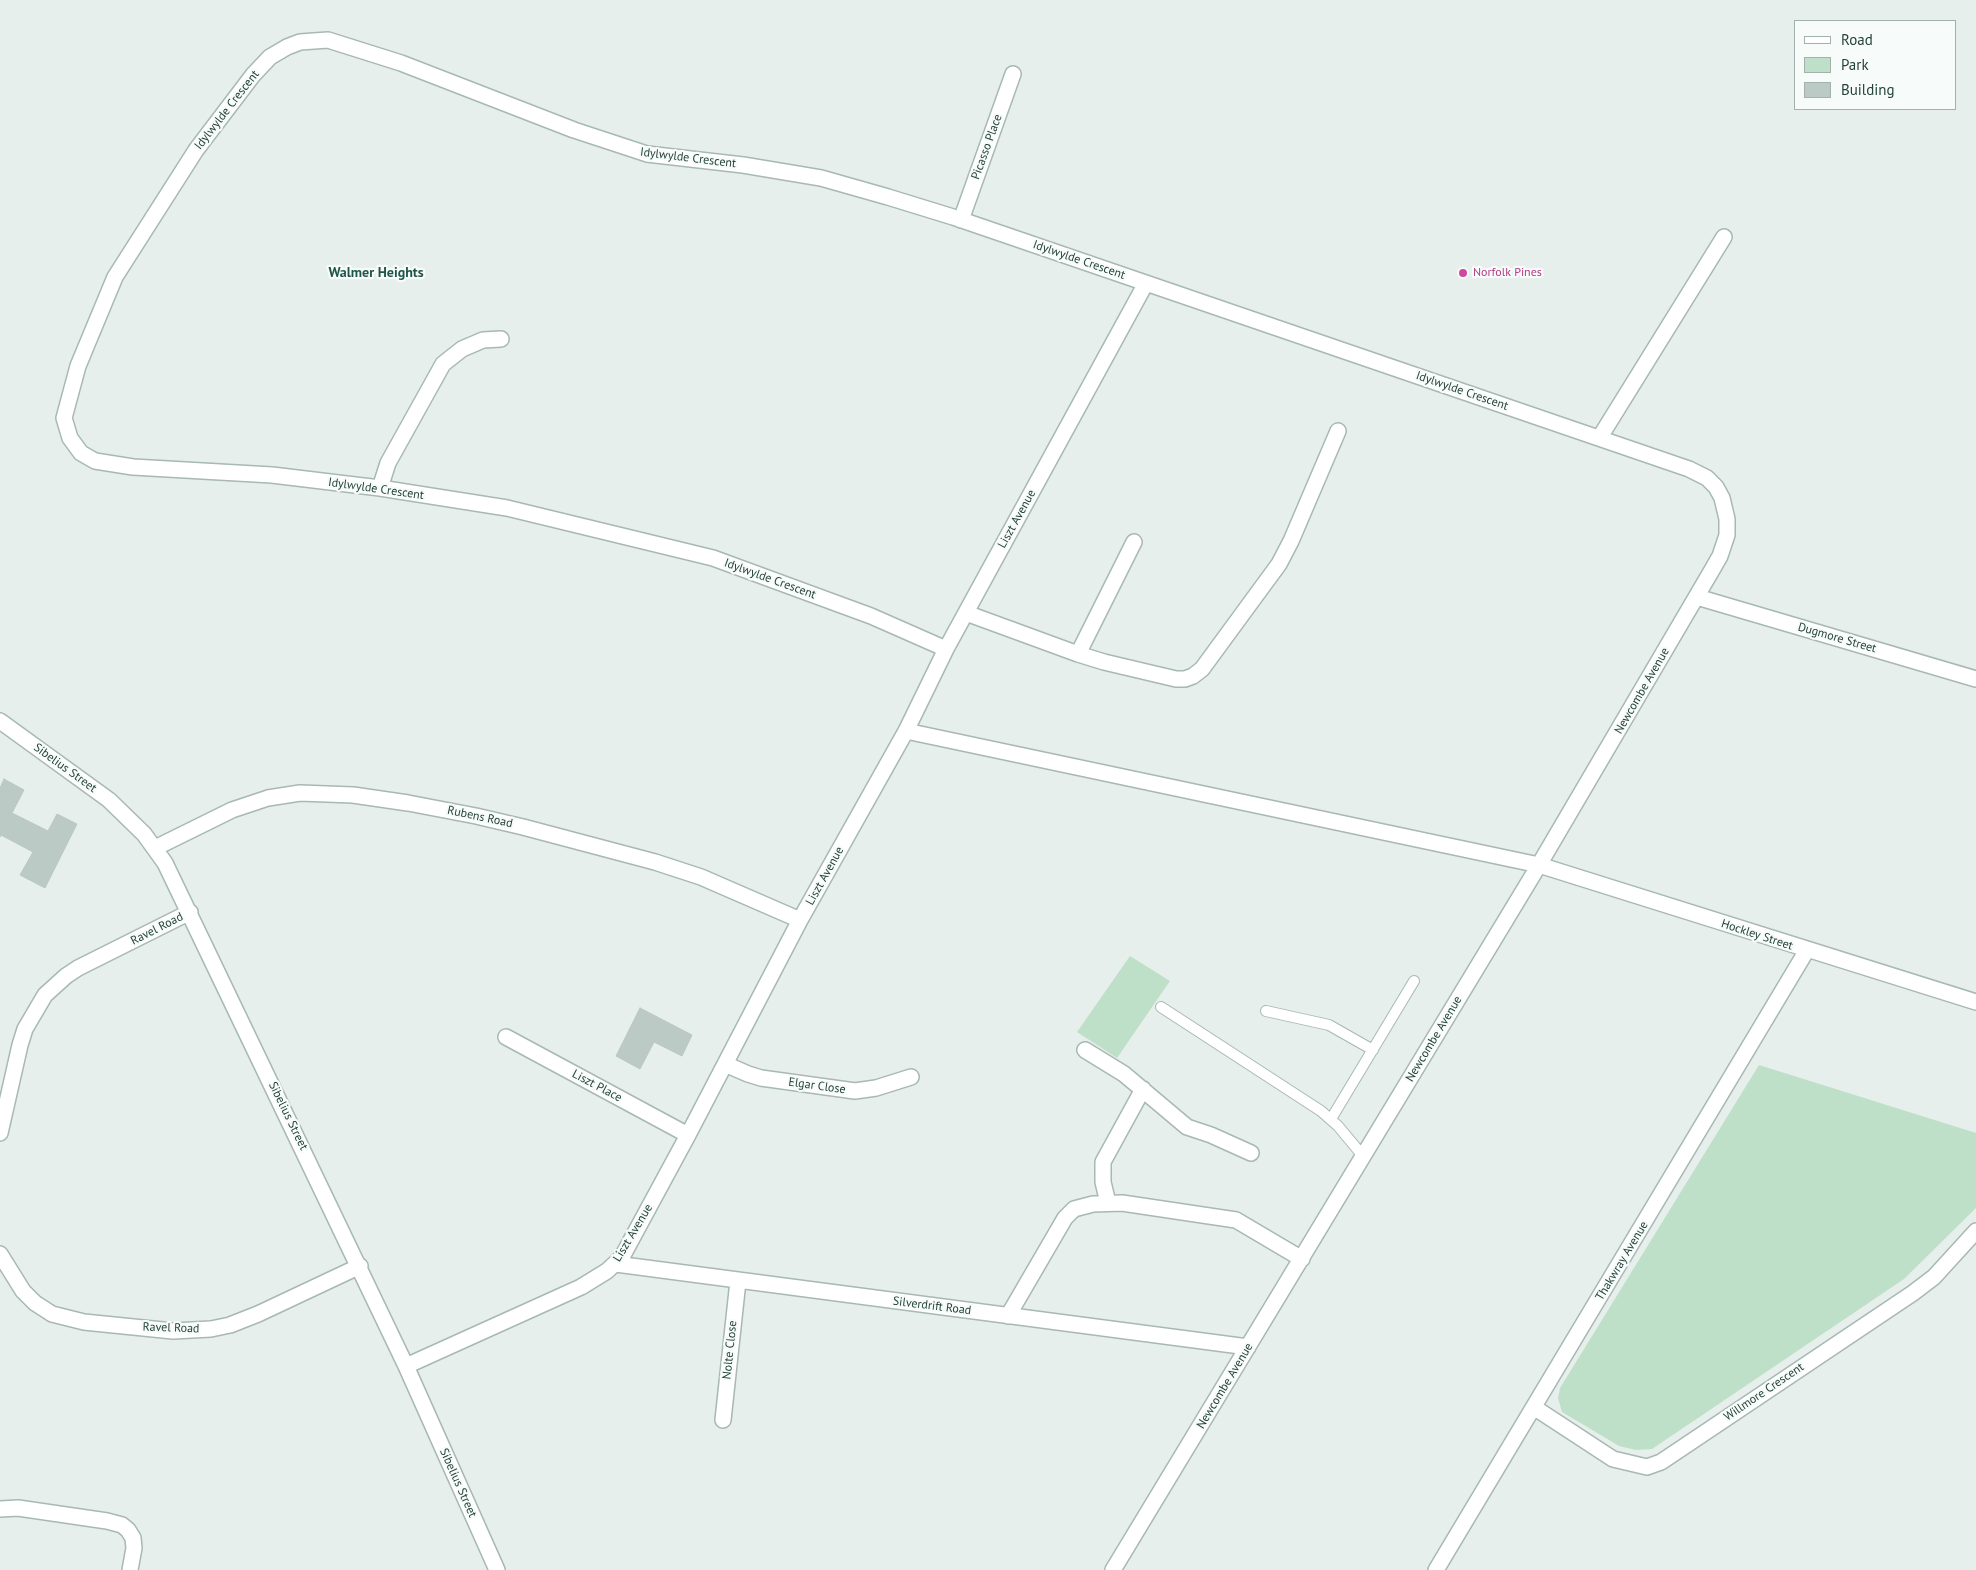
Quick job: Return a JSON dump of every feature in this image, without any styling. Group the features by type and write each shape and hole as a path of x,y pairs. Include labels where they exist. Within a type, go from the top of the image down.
{"street":[{"name":"Idylwylde Crescent","path":"946,649 863,613 713,558 507,508 380,488 272,475 133,467 95,461 81,453 70,438 64,418 78,366 115,277 196,150 253,75 270,57 300,42 315,40 343,44 401,63 574,130 647,154 744,165 821,178 961,220 1689,469 1708,478 1722,498"},
{"name":"Picasso Place","path":"961,220 1013,74"},
{"path":"1600,437 1724,237"},
{"name":"Liszt Avenue","path":"406,1366 571,1292 600,1277 616,1264 627,1249 800,920 906,731 946,649 1146,283"},
{"path":"380,488 388,464 443,364 462,349 483,340 501,339"},
{"path":"966,613 1078,654 1176,679 1193,676 1202,669 1279,564 1338,431"},
{"name":"Newcombe Avenue","path":"1113,1570 1539,865 1697,597 1720,556 1727,535 1727,519 1722,498"},
{"path":"1078,654 1134,542"},
{"name":"Dugmore Street","path":"1697,597 1976,679"},
{"name":"Sibelius Street","path":"0,721 109,800 134,823 156,848 190,912 360,1266 406,1366 493,1569"},
{"name":"Hockley Street","path":"906,731 1539,865 1976,1002"},
{"name":"Rubens Road","path":"156,848 232,810 268,798 300,794 331,794 374,798 437,808 514,824 655,862 709,880 800,920"},
{"name":"Ravel Road","path":"0,1133 25,1029 45,995 78,968 190,912"},
{"name":"Thakwray Avenue","path":"1436,1570 1535,1408 1807,950"},
{"name":"Liszt Place","path":"506,1037 688,1135"},
{"path":"1085,1050 1124,1074 1187,1127 1211,1135 1251,1153"},
{"name":"Elgar Close","path":"725,1064 761,1078 855,1091 876,1088 911,1077"},
{"path":"1108,1203 1103,1162 1143,1089"},
{"path":"1008,1316 1065,1218 1074,1209 1093,1204 1122,1203 1236,1220 1302,1259"},
{"name":"Willmore Crescent","path":"1535,1408 1613,1459 1646,1467 1661,1462 1913,1292 1934,1276 1976,1230"},
{"name":"Ravel Road","path":"0,1254 23,1291 52,1314 84,1322 174,1331 211,1329 238,1322 360,1266"},
{"name":"Silverdrift Road","path":"616,1264 1248,1347"},
{"name":"Nolte Close","path":"723,1420 738,1281"},
{"path":"0,1509 18,1508 107,1521 122,1525 133,1538 134,1548 130,1570"}],"lane":[{"path":"1331,1120 1414,981"},
{"path":"1161,1007 1313,1106 1338,1126 1364,1156"},
{"path":"1266,1011 1329,1025 1373,1050"}],"green space":[{"path":"1130,956 1170,981 1117,1058 1077,1032"},
{"path":"1759,1065 1976,1133 1976,1208 1904,1279 1652,1449 1636,1450 1619,1446 1562,1412 1558,1398 1560,1388"}],"building":[{"path":"4,779 24,790 12,813 48,831 57,814 77,824 45,888 20,875 33,852 1,835 0,837 0,788"},
{"path":"640,1008 692,1035 682,1056 654,1042 640,1069 616,1056"}],"place":[{"name":"Norfolk Pines","path":"1463,273"}],"district":[{"name":"Walmer Heights","path":"376,273"}]}
